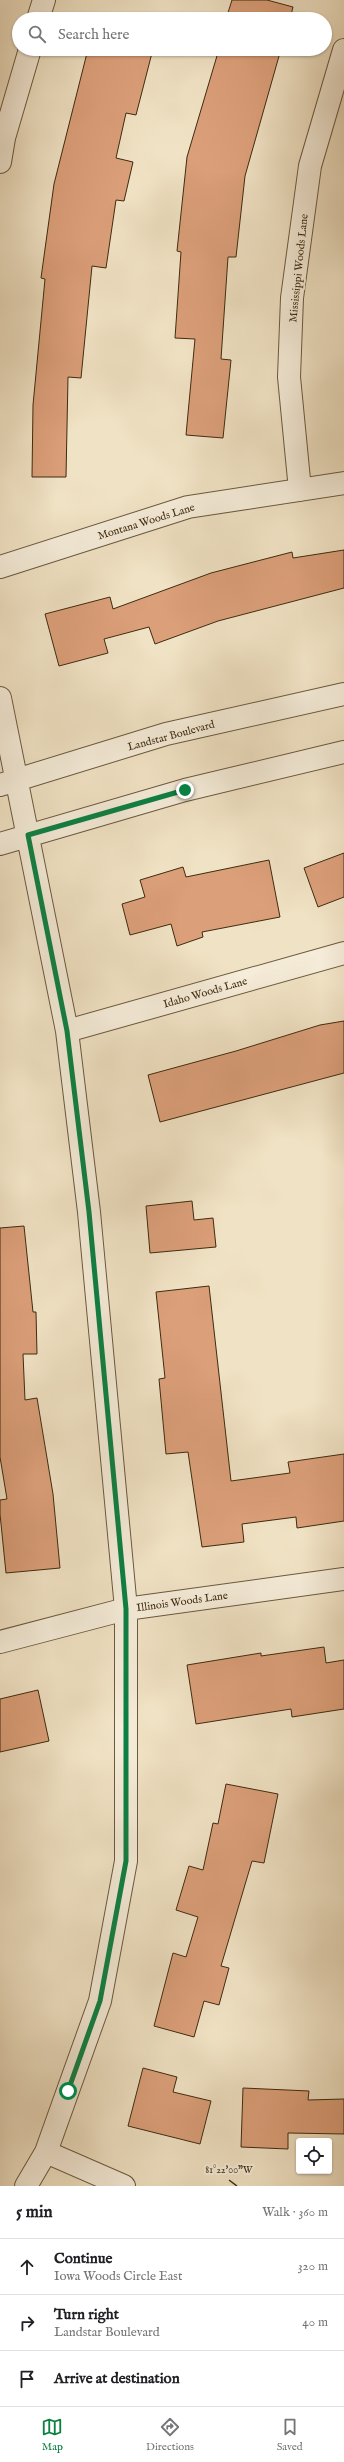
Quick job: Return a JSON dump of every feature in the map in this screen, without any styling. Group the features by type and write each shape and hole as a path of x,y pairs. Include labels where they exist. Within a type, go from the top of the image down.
{"street":[{"path":"40,12 44,0"},
{"name":"Mississippi Woods Lane","path":"300,490 289,377 292,298 310,166 344,50"},
{"path":"0,162 4,138 28,56"},
{"name":"Montana Woods Lane","path":"0,568 188,507 344,484"},
{"name":"Landstar Boulevard","path":"8,783 166,734 344,694"},
{"path":"0,698 8,783 28,835 67,1031 89,1212 126,1609 126,1861 100,2001 46,2152 26,2186"},
{"path":"0,844 185,790 344,752"},
{"name":"Idaho Woods Lane","path":"67,1031 344,953"},
{"name":"Illinois Woods Lane","path":"0,1642 126,1609 344,1579"},
{"path":"46,2152 124,2186"}],"building":[{"path":"232,0 267,0 293,7 292,12 228,12"},
{"path":"86,56 151,56 136,115 126,113 116,158 133,162 124,201 116,200 106,268 92,266 81,378 68,377 66,477 32,477 33,405 45,279 41,278 54,184"},
{"path":"217,56 279,56 245,176 236,257 228,257 221,359 231,360 223,438 186,435 195,339 175,338 181,252 177,251 187,157"},
{"path":"344,550 344,588 218,621 155,644 149,627 104,639 108,653 59,666 45,614 110,597 113,609 211,573 292,552 293,558"},
{"path":"344,853 344,897 318,907 304,868"},
{"path":"269,860 280,917 202,932 203,937 177,946 171,924 130,935 122,904 145,897 140,880 183,867 186,877"},
{"path":"344,1021 344,1073 160,1122 148,1075 236,1051 320,1025"},
{"path":"192,1201 194,1220 213,1218 216,1247 150,1253 146,1206"},
{"path":"24,1226 33,1312 36,1312 37,1354 23,1354 25,1400 37,1398 53,1494 60,1568 6,1573 0,1514 0,1500 7,1499 0,1457 0,1228"},
{"path":"209,1286 231,1481 290,1473 288,1462 344,1454 344,1521 297,1528 296,1517 242,1524 244,1542 202,1547 188,1452 166,1454 159,1379 165,1378 156,1292"},
{"path":"324,1647 326,1663 344,1660 344,1709 292,1717 291,1709 196,1724 187,1665 261,1653 261,1656"},
{"path":"38,1690 49,1741 0,1752 0,1699"},
{"path":"226,1784 278,1794 264,1863 252,1861 221,1966 229,1968 219,2005 204,2001 194,2037 154,2026 173,1953 186,1957 198,1917 176,1910 189,1866 203,1870 213,1823 218,1824"},
{"path":"143,2068 177,2077 173,2092 211,2101 200,2144 128,2126"},
{"path":"243,2088 309,2091 308,2100 344,2099 344,2134 288,2133 288,2149 241,2147"}],"route":[{"path":"68,2091 100,2001 126,1861 126,1609 89,1212 67,1031 28,835 185,790"}]}
